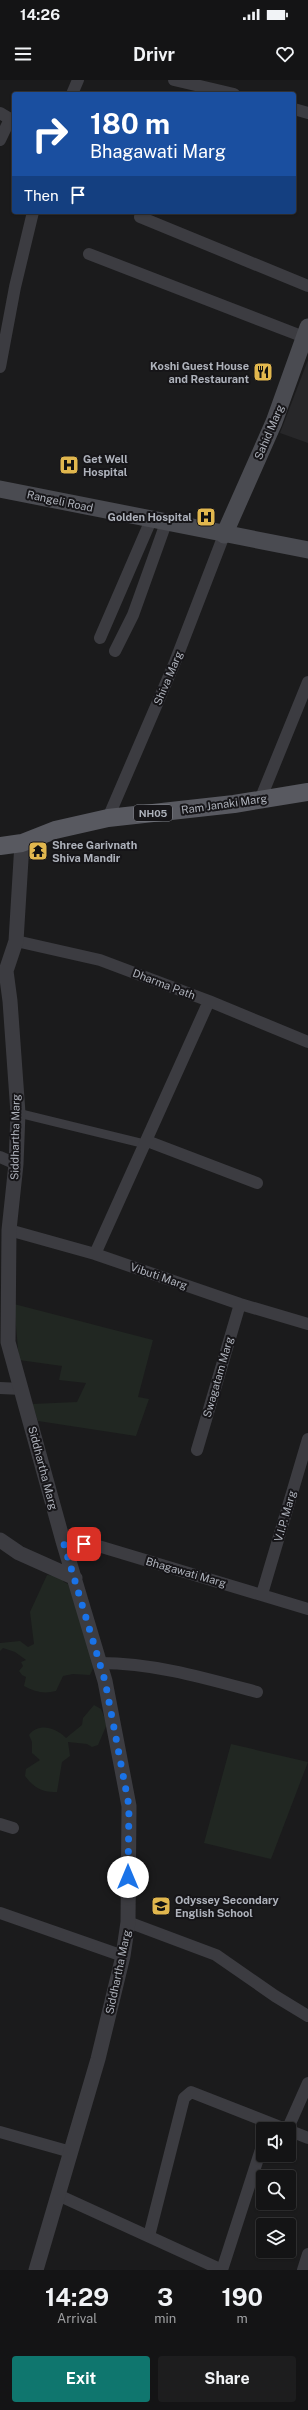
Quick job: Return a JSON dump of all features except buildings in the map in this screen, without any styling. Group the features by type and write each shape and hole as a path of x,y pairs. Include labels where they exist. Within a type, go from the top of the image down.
{"main road":[{"name":"Sahid Marg","path":"224,535 274,422 306,332"},
{"name":"Rangeli Road","path":"0,489 158,522 308,550"},
{"name":"Ram Janaki Marg","path":"0,846 22,843 55,830 108,818 260,800 308,792"}],"street":[{"path":"73,92 78,80"},
{"path":"174,80 225,92"},
{"path":"296,110 308,113"},
{"path":"0,140 8,118"},
{"path":"0,367 15,287 33,214"},
{"path":"140,217 308,286"},
{"path":"89,254 306,332"},
{"path":"100,638 111,612 158,522"},
{"path":"115,650 131,620 158,522"},
{"name":"Shiva Marg","path":"108,818 120,785 175,662 224,535"},
{"path":"111,612 131,620"},
{"path":"260,800 308,682"},
{"name":"Siddhartha Marg","path":"22,843 16,941 3,970 10,1001 18,1113 16,1164 9,1230 8,1342 63,1541 100,1663 129,1806 128,1922 123,1956 98,2059 36,2270"},
{"name":"Dharma Path","path":"16,941 100,960 209,1001 308,1042"},
{"path":"95,1254 209,1001"},
{"path":"18,1113 146,1142 257,1183"},
{"path":"0,1157 16,1164"},
{"name":"Vibuti Marg","path":"9,1230 95,1254 240,1304 308,1324"},
{"name":"Swagatam Marg","path":"197,1450 240,1304"},
{"path":"0,1388 22,1389"},
{"name":"V.I.P. Marg","path":"262,1594 308,1439"},
{"path":"0,1540 19,1553 75,1578"},
{"name":"Bhagawati Marg","path":"63,1541 95,1545 308,1609"},
{"path":"100,1663 121,1663 184,1672 257,1692"},
{"path":"0,1824 13,1828"},
{"path":"0,1913 123,1956"},
{"path":"128,1922 216,1954 275,1996 308,2016"},
{"path":"291,2122 308,2083"},
{"path":"149,2236 184,2098 190,2092 198,2093 260,2122"},
{"path":"0,2132 71,2152"},
{"path":"296,2132 308,2138"},
{"path":"58,2195 222,2270 257,2162"},
{"path":"303,2270 308,2254"}],"shaded area":[{"path":"308,360 308,443 280,433"},
{"path":"14,1304 153,1340 138,1397 149,1399 136,1436 38,1421 32,1404 77,1402 86,1383 59,1380 62,1366 19,1360"},
{"path":"47,1575 61,1576 64,1582 68,1584 95,1664 90,1675 73,1674 63,1676 56,1691 52,1692 36,1691 24,1686 26,1677 19,1671 23,1666 21,1662 26,1660 15,1652 3,1648 0,1651 0,1643 20,1641 28,1647 34,1644 30,1612"},
{"path":"94,1705 101,1709 107,1724 98,1745 92,1747 87,1744 68,1742 70,1756 62,1762 57,1792 43,1790 31,1783 25,1776 26,1769 40,1760 32,1753 32,1742 29,1735 38,1729 48,1728 57,1731 66,1738 82,1725 83,1718"},
{"path":"231,1744 308,1762 271,1859 204,1843"}],"place":[{"name":"Koshi Guest House and Restaurant","path":"263,372"},
{"name":"Get Well Hospital","path":"69,465"},
{"name":"Golden Hospital","path":"206,517"},
{"name":"Shree Garivnath Shiva Mandir","path":"38,851"},
{"name":"Odyssey Secondary English School","path":"161,1906"}],"route":[{"path":"84,1544 63,1541 105,1681 129,1806 128,1877"}]}
